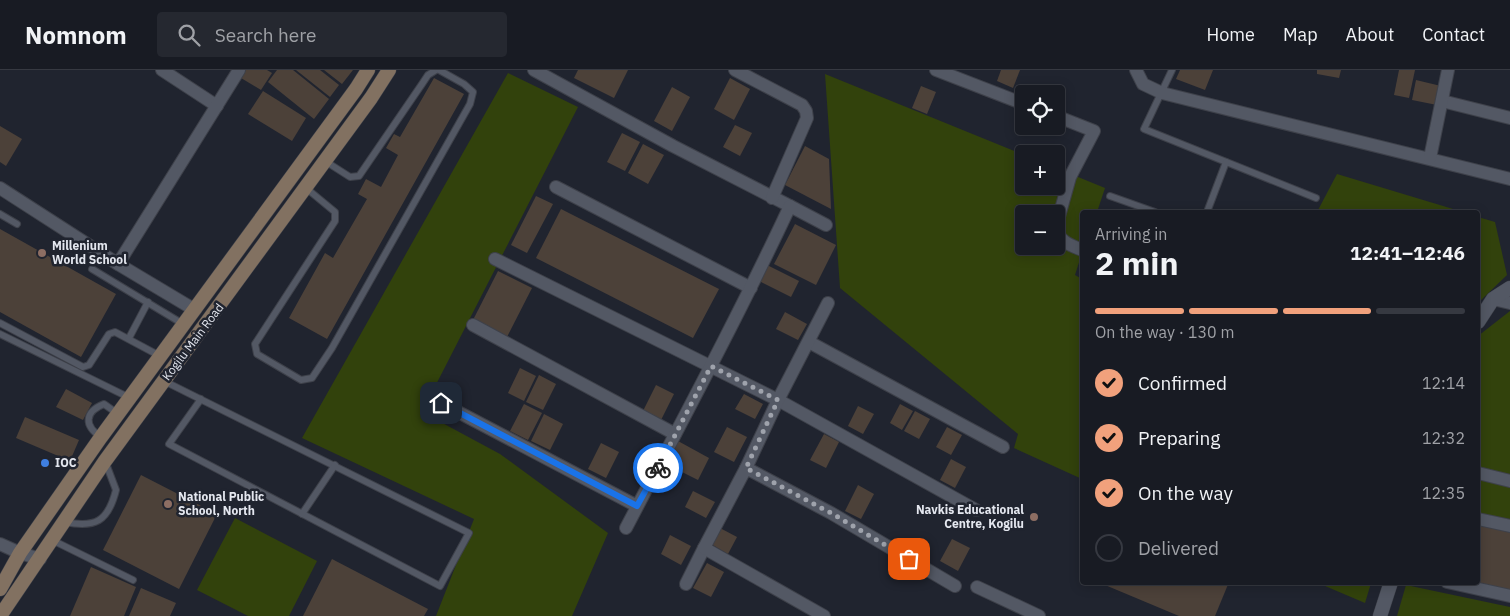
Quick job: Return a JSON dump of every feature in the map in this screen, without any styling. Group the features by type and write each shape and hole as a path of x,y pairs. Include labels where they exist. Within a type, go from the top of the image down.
{"main road":[{"name":"Kogilu Main Road","path":"0,589 20,553 118,414 368,70"},
{"name":"Kogilu Main Road","path":"0,616 105,460 306,188 371,98 388,70"}],"street":[{"path":"162,70 217,106"},
{"path":"118,264 239,70"},
{"path":"534,70 826,225"},
{"path":"735,70 802,105 806,110 807,118 772,198"},
{"path":"936,70 1015,101"},
{"path":"1136,70 1143,84 1162,93 1510,179"},
{"path":"1430,158 1448,70"},
{"path":"1442,101 1510,118"},
{"path":"1065,120 1094,131 1070,176 1056,227 1058,234 1065,242 1080,249"},
{"path":"556,187 751,288"},
{"path":"0,188 118,264 195,310"},
{"path":"626,528 751,288 790,206"},
{"path":"495,259 778,400 976,510"},
{"path":"1480,319 1493,299 1510,288"},
{"path":"1493,299 1510,303"},
{"path":"686,584 828,303"},
{"path":"473,325 675,434"},
{"path":"809,342 1004,447"},
{"path":"441,403 637,506"},
{"path":"746,468 831,513 955,586"},
{"path":"1480,474 1510,481"},
{"path":"1480,519 1510,526"},
{"path":"0,544 40,559"},
{"path":"704,548 824,616"},
{"path":"1380,616 1390,585"},
{"path":"1460,585 1510,596"},
{"path":"977,587 1039,616"}],"lane":[{"path":"306,188 336,212 335,222 255,344 257,354 301,380 312,378 332,348 470,104 473,92 464,84 438,70 428,75 359,176 350,177 325,161"},
{"path":"1172,70 1144,129 1316,198"},
{"path":"1208,210 1226,162"},
{"path":"1110,196 1149,210"},
{"path":"0,214 17,224"},
{"path":"92,269 184,325"},
{"path":"129,338 148,302"},
{"path":"0,324 83,367 89,365 109,334 115,332 161,356"},
{"path":"0,334 130,398"},
{"path":"164,381 201,399 335,465 469,533 440,586 169,444 201,399"},
{"path":"101,438 92,432 89,426 88,421 91,415 97,407 104,404 118,414"},
{"path":"63,522 83,526 102,518 116,490 105,460"},
{"path":"302,514 335,465"},
{"path":"52,540 133,580"}],"green space":[{"path":"508,73 578,107 422,412 500,454 608,533 572,616 436,616 474,519 302,438"},
{"path":"825,74 1015,151 1015,195 1065,195 1065,172 1105,188 1098,210 1080,210 1080,259 1075,275 1080,278 1080,478 1014,448 1018,434 840,288"},
{"path":"1337,174 1456,210 1318,210"},
{"path":"1480,218 1495,222 1507,275 1480,301"},
{"path":"1510,311 1510,519 1480,513 1480,334"},
{"path":"235,518 317,561 289,616 248,616 197,590"},
{"path":"1323,585 1370,585 1365,603"},
{"path":"1406,585 1510,607 1510,616 1397,616"}],"building":[{"path":"246,70 267,70 272,73 261,90 241,78"},
{"path":"277,70 293,70 329,99 314,119 268,82"},
{"path":"296,70 320,70 339,85 330,97"},
{"path":"324,70 353,70 342,84"},
{"path":"578,70 628,70 614,98 574,78"},
{"path":"1001,70 1020,70 1013,88 997,81"},
{"path":"1180,70 1213,70 1205,90 1176,79"},
{"path":"1317,70 1341,70 1339,78 1317,74"},
{"path":"1399,70 1415,70 1409,98 1394,95"},
{"path":"434,78 464,94 327,339 289,318 325,253 333,258 367,199 358,194 366,179 381,187 398,155 386,148 394,134 400,137"},
{"path":"730,78 750,89 734,120 714,109"},
{"path":"1416,80 1441,86 1437,105 1412,100"},
{"path":"921,86 936,92 927,114 912,108"},
{"path":"672,87 690,97 672,131 654,121"},
{"path":"263,91 306,118 292,141 248,114"},
{"path":"735,125 752,133 740,156 723,147"},
{"path":"0,126 22,139 6,166 0,162"},
{"path":"622,133 640,142 625,171 607,162"},
{"path":"643,144 664,155 648,184 628,173"},
{"path":"805,146 829,159 831,209 785,185"},
{"path":"536,196 553,204 527,253 511,245"},
{"path":"561,209 719,289 693,338 536,258"},
{"path":"795,224 836,245 816,285 774,264"},
{"path":"0,229 116,294 81,357 0,312"},
{"path":"767,265 799,281 791,297 759,281"},
{"path":"498,271 532,288 507,337 473,320"},
{"path":"785,312 807,324 798,340 776,329"},
{"path":"520,368 536,376 524,401 508,393"},
{"path":"539,375 556,384 543,410 526,402"},
{"path":"656,385 674,394 661,420 643,411"},
{"path":"66,389 92,403 83,420 56,407"},
{"path":"744,394 763,404 755,419 735,409"},
{"path":"524,404 542,413 528,440 510,431"},
{"path":"900,404 913,411 902,430 890,423"},
{"path":"858,406 874,414 863,434 848,426"},
{"path":"915,411 930,419 919,439 904,431"},
{"path":"544,414 563,424 550,450 531,441"},
{"path":"25,417 79,440 70,461 16,438"},
{"path":"727,427 747,437 734,462 714,452"},
{"path":"947,427 962,435 951,455 936,447"},
{"path":"824,434 839,442 826,468 810,460"},
{"path":"678,441 709,458 698,480 666,464"},
{"path":"601,443 619,452 606,478 588,469"},
{"path":"951,459 966,467 955,488 940,480"},
{"path":"141,475 217,514 179,589 103,550"},
{"path":"858,485 874,494 861,519 845,511"},
{"path":"693,491 715,502 706,518 685,507"},
{"path":"1480,522 1510,529 1510,592 1480,583"},
{"path":"720,528 737,537 728,554 711,544"},
{"path":"670,535 691,546 681,565 661,554"},
{"path":"952,539 970,548 958,571 940,561"},
{"path":"332,559 428,609 424,616 303,616"},
{"path":"707,563 724,572 711,597 693,588"},
{"path":"91,567 136,587 124,616 70,616"},
{"path":"1105,585 1228,585 1215,616 1179,616"},
{"path":"141,588 176,603 170,616 129,616"}],"way so far":[{"path":"658,468 711,366 778,400 746,468 831,513 909,559"}],"place":[{"name":"Millenium World School","path":"42,253"},
{"name":"IOC","path":"45,463"},
{"name":"National Public School, North","path":"168,504"},
{"name":"Navkis Educational Centre, Kogilu","path":"1034,517"}],"route":[{"path":"441,403 637,506 658,468"}]}
